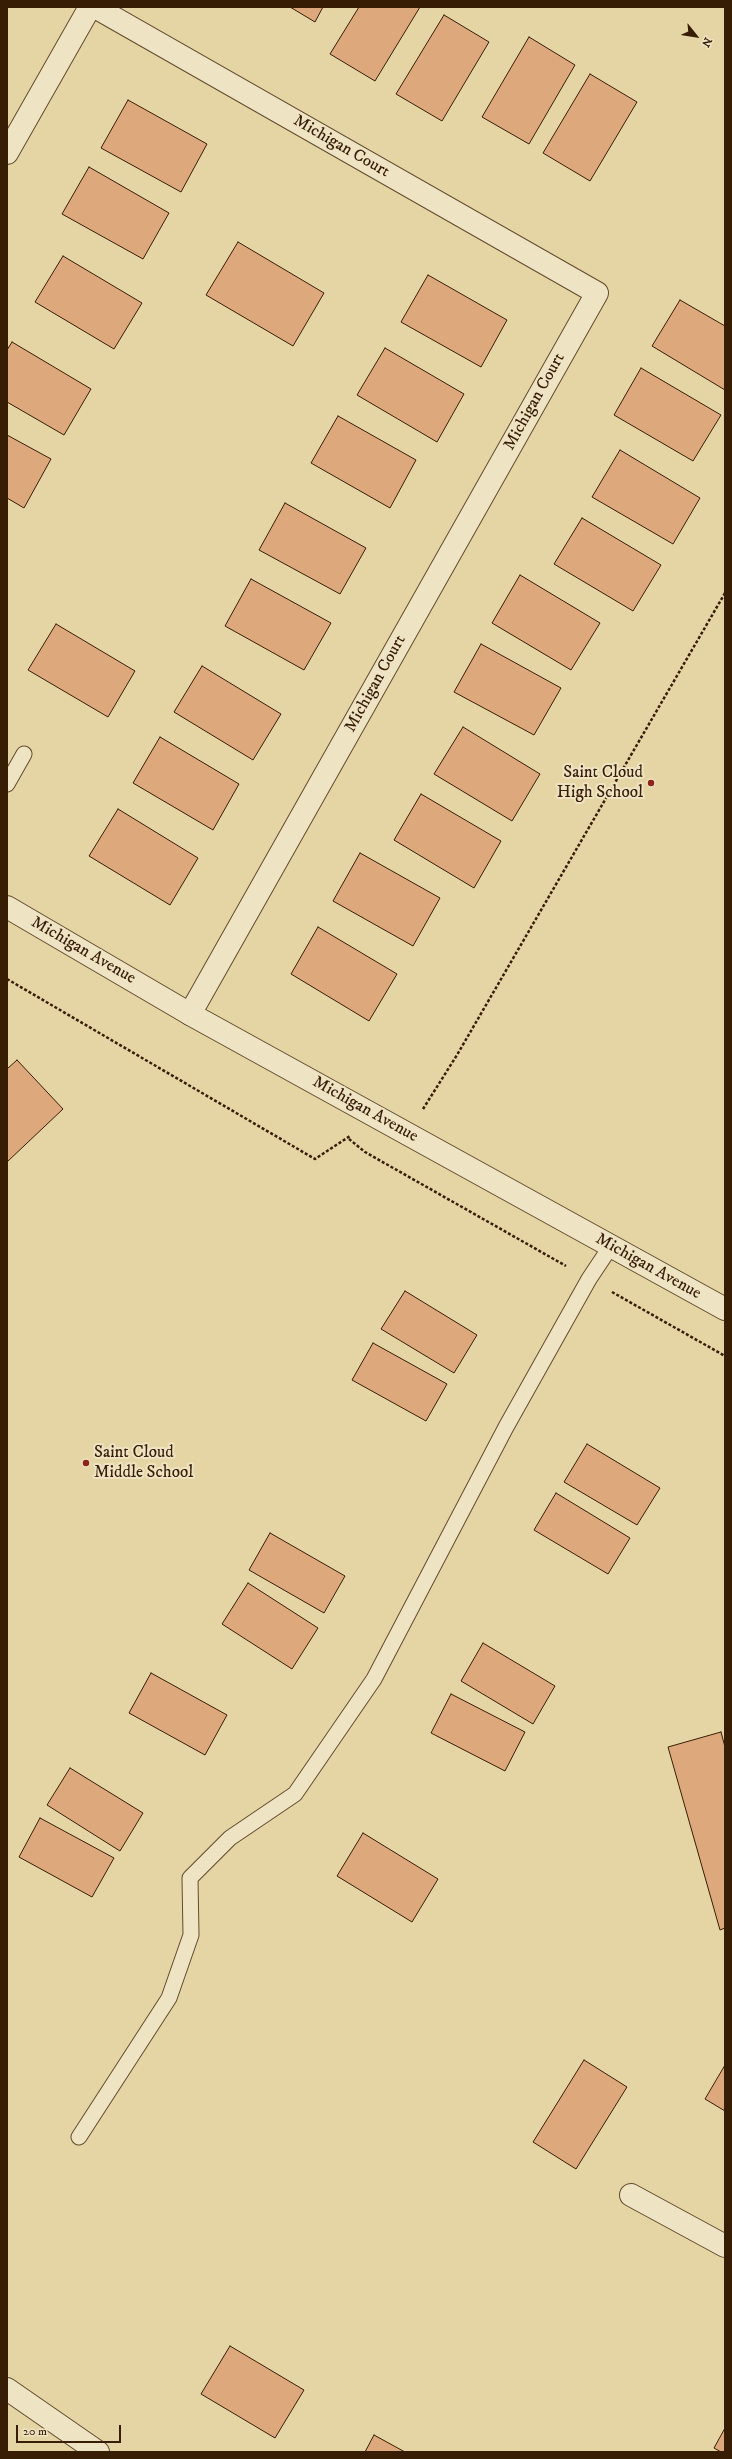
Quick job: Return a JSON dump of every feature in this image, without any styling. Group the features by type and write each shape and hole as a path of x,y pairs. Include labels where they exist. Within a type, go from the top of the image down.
{"street":[{"path":"7,153 90,7"},
{"name":"Michigan Court","path":"95,7 597,293 190,1014"},
{"name":"Michigan Avenue","path":"7,907 190,1014 725,1309"},
{"path":"631,2195 725,2246"},
{"path":"7,2389 98,2452"}],"lane":[{"path":"7,784 24,754"},
{"path":"79,2137 169,1998 191,1935 190,1878 230,1838 294,1794 374,1679 506,1427 588,1279 611,1246"}],"path":[{"path":"422,1111 457,1054 725,593"},
{"path":"7,979 315,1159"},
{"path":"349,1139 365,1152 725,1356"}],"building":[{"path":"290,7 323,7 315,22"},
{"path":"359,7 420,7 375,81 330,54"},
{"path":"444,15 489,42 442,121 396,94"},
{"path":"529,37 575,65 529,144 482,117"},
{"path":"590,74 637,102 590,181 543,153"},
{"path":"128,100 207,144 181,192 101,148"},
{"path":"89,167 169,213 143,259 62,214"},
{"path":"238,242 324,293 293,346 206,295"},
{"path":"63,256 142,303 114,349 35,302"},
{"path":"428,275 507,320 481,367 401,322"},
{"path":"680,300 725,326 725,390 652,346"},
{"path":"12,342 91,389 64,435 7,402 7,350"},
{"path":"385,348 464,394 437,442 357,395"},
{"path":"641,368 721,415 693,461 614,415"},
{"path":"338,416 416,460 390,508 311,463"},
{"path":"7,435 51,459 24,508 7,498"},
{"path":"620,450 700,498 673,544 592,497"},
{"path":"285,503 366,548 340,594 259,550"},
{"path":"582,518 661,565 633,611 554,564"},
{"path":"520,575 600,623 571,670 492,623"},
{"path":"251,579 331,623 304,670 225,626"},
{"path":"56,624 135,671 108,717 28,670"},
{"path":"481,644 561,688 534,735 454,692"},
{"path":"202,666 281,714 253,760 174,712"},
{"path":"463,727 540,774 512,821 434,774"},
{"path":"160,737 239,784 213,830 133,783"},
{"path":"421,794 501,841 474,888 394,840"},
{"path":"118,809 198,858 170,905 89,856"},
{"path":"360,853 440,898 413,946 333,901"},
{"path":"318,927 397,974 369,1021 291,974"},
{"path":"17,1060 63,1109 7,1162 7,1069"},
{"path":"405,1291 477,1335 454,1373 381,1329"},
{"path":"373,1343 447,1384 426,1421 352,1380"},
{"path":"587,1444 660,1488 637,1525 564,1482"},
{"path":"556,1493 630,1538 608,1574 534,1530"},
{"path":"270,1533 345,1576 324,1613 249,1570"},
{"path":"248,1583 318,1628 292,1669 222,1624"},
{"path":"483,1643 555,1686 533,1724 461,1681"},
{"path":"151,1673 227,1715 205,1755 129,1713"},
{"path":"451,1694 525,1732 505,1771 431,1733"},
{"path":"721,1732 725,1747 725,1928 720,1930 668,1747"},
{"path":"70,1768 143,1813 120,1851 47,1805"},
{"path":"40,1818 114,1858 92,1897 19,1857"},
{"path":"363,1833 438,1879 412,1922 337,1876"},
{"path":"584,2060 627,2087 576,2169 533,2142"},
{"path":"725,2065 725,2111 705,2099"},
{"path":"230,2346 304,2390 275,2438 201,2394"},
{"path":"725,2428 725,2452 721,2452 714,2448"},
{"path":"374,2435 405,2452 365,2452"}],"place":[{"name":"Saint Cloud High School","path":"651,783"},
{"name":"Saint Cloud Middle School","path":"86,1463"}]}
